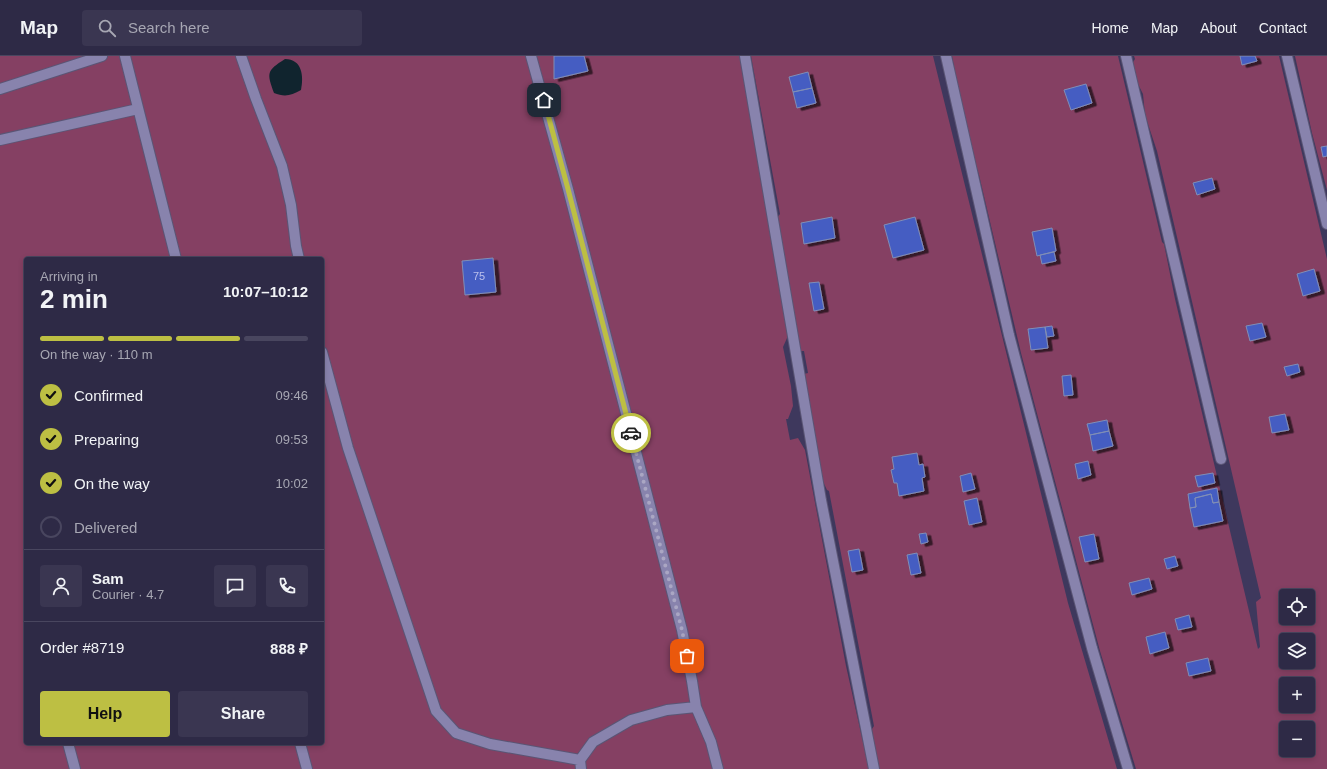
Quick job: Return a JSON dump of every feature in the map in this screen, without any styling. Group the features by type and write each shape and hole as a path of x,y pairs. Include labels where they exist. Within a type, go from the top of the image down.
{"lane":[{"path":"0,89 102,56"},
{"path":"125,56 175,257"},
{"path":"241,56 282,166 291,204 299,257"},
{"path":"531,56 568,189 682,630 696,706 711,742 718,769"},
{"path":"745,56 821,500 874,769"},
{"path":"946,56 1010,335 1092,648 1128,769"},
{"path":"1126,56 1221,459"},
{"path":"1286,56 1327,224"},
{"path":"0,140 138,109"},
{"path":"324,359 348,448 436,711 456,733 490,744 580,764 593,742 631,720 667,710 696,706"},
{"path":"69,745 75,769"},
{"path":"301,745 307,769"}],"shaded area":[{"path":"0,56 750,56 742,67 787,326 787,338 783,347 791,386 793,406 788,419 786,419 790,440 798,438 805,450 846,666 869,769 0,769"},
{"path":"751,56 933,56 1068,603 1117,769 878,769 872,729 874,726 829,491 827,490 819,473 804,374 808,373 804,351 799,351 774,222 780,214"},
{"path":"952,56 1118,56 1162,242 1164,244 1175,299 1258,649 1260,647 1256,602 1261,598 1157,151 1145,115 1143,94 1135,78 1132,64 1135,59 1134,56 1279,56 1327,259 1327,769 1136,769 1100,651 1021,353 979,175 966,134"},
{"path":"1295,56 1327,56 1327,190 1312,133"}],"water":[{"path":"285,59 295,62 302,74 301,90 291,95 274,93 269,77 271,70"}],"building":[{"path":"554,56 584,56 588,71 554,79"},
{"path":"1240,56 1255,56 1257,61 1242,65"},
{"path":"808,72 812,88 793,92 789,77"},
{"path":"1086,84 1092,103 1071,110 1064,90"},
{"path":"812,88 816,103 797,108 793,92"},
{"path":"1327,146 1327,156 1323,157 1321,147"},
{"path":"1212,178 1215,189 1197,195 1193,183"},
{"path":"832,217 835,238 804,244 801,223"},
{"path":"915,217 924,250 893,258 884,225"},
{"path":"1052,228 1056,251 1037,256 1032,232"},
{"path":"1054,252 1056,261 1042,264 1040,255"},
{"path":"493,258 496,292 465,295 462,261"},
{"path":"1314,269 1320,291 1303,296 1297,274"},
{"path":"819,282 824,309 814,311 809,283"},
{"path":"1262,323 1266,337 1250,341 1246,326"},
{"path":"1052,326 1054,336 1047,337 1045,327"},
{"path":"1045,327 1048,348 1031,350 1028,329"},
{"path":"1298,364 1300,372 1287,376 1284,367"},
{"path":"1071,375 1073,395 1064,396 1062,376"},
{"path":"1285,414 1289,430 1272,433 1269,417"},
{"path":"1107,420 1109,431 1090,435 1087,424"},
{"path":"1109,431 1113,446 1093,451 1090,435"},
{"path":"917,453 919,465 923,464 925,477 922,478 924,491 899,496 897,483 894,483 891,470 894,469 892,457"},
{"path":"1088,461 1091,475 1078,479 1075,464"},
{"path":"971,473 975,489 963,492 960,476"},
{"path":"1213,473 1215,483 1198,487 1195,476"},
{"path":"1217,488 1219,502 1213,503 1211,494 1195,498 1196,507 1190,508 1188,494"},
{"path":"1211,494 1213,503 1219,502 1223,521 1194,527 1190,508 1196,507 1195,498"},
{"path":"977,498 982,522 969,525 964,501"},
{"path":"926,533 928,542 921,544 919,534"},
{"path":"1094,534 1099,559 1085,562 1079,537"},
{"path":"859,549 863,570 852,572 848,551"},
{"path":"917,553 921,573 911,575 907,555"},
{"path":"1175,556 1178,566 1167,569 1164,559"},
{"path":"1149,578 1152,589 1132,595 1129,583"},
{"path":"1189,615 1192,627 1178,630 1175,619"},
{"path":"1165,632 1169,648 1150,654 1146,637"},
{"path":"1208,658 1211,671 1189,676 1186,663"}],"way so far":[{"path":"631,433 682,630 687,656"}],"route":[{"path":"544,100 631,433"}]}
